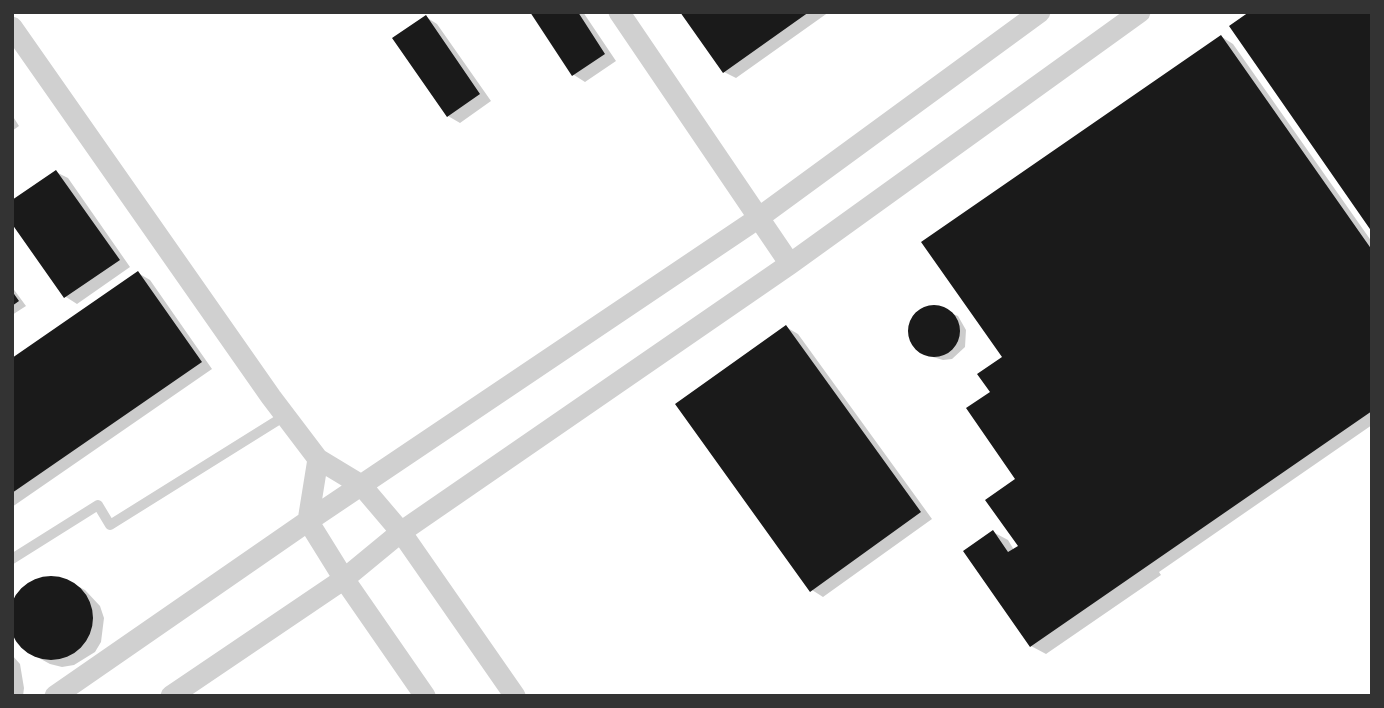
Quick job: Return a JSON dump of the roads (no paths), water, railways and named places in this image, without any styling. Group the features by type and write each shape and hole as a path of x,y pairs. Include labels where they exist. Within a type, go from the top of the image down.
{"street":[{"path":"619,12 790,264"},
{"path":"55,696 308,521 757,219 1040,12"},
{"path":"171,696 344,579 401,533 790,264 1140,12"},
{"path":"12,27 271,397 318,459 361,485 401,533 515,696"},
{"path":"318,459 308,521 344,579 425,696"}],"lane":[{"path":"12,559 98,505 110,525 283,417 271,397"}]}
